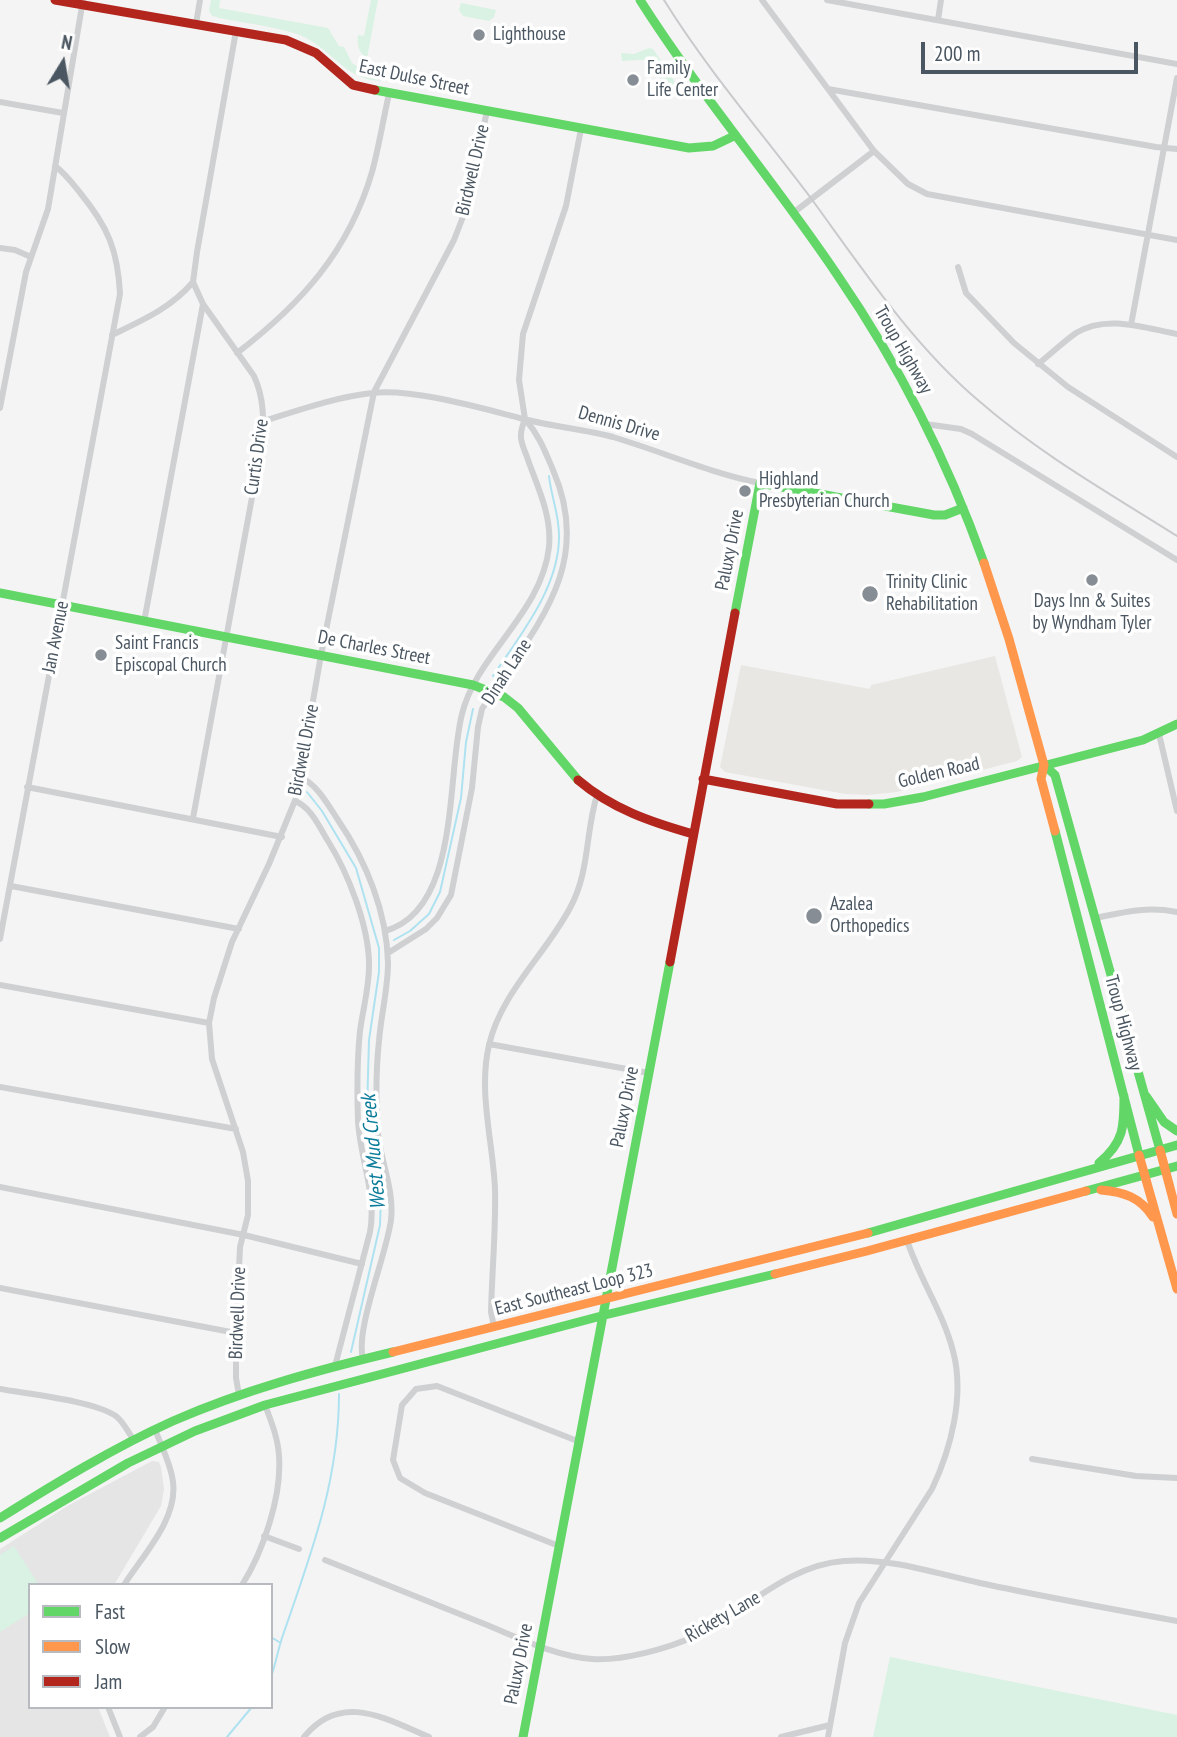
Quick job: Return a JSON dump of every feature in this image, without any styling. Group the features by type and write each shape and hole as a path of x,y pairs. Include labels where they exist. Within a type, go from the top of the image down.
{"main road":[{"name":"East Dulse Street","path":"55,0 82,2 279,38 319,55 349,83 388,94 699,149 723,143 734,136"},
{"name":"Troup Highway","path":"640,0 658,30 734,136 839,276 873,329 925,424 963,508 999,607 1044,765 1041,779 1144,1174 1177,1289"},
{"name":"Dennis Drive","path":"761,483 934,515 945,515 963,508"},
{"name":"Paluxy Drive","path":"523,1737 761,483"},
{"name":"De Charles Street","path":"0,593 473,685 507,698 525,715 578,779 597,795 646,820 693,834"},
{"name":"Golden Road","path":"703,779 857,806 913,799 1143,740 1177,724"},
{"name":"Troup Highway","path":"1044,765 1055,775 1177,1214"},
{"path":"1093,1168 1111,1153 1122,1138 1124,1096"},
{"path":"1146,1096 1164,1122 1177,1131"},
{"name":"East Southeast Loop 323","path":"0,1518 133,1440 239,1395 335,1366 832,1243 1177,1145"},
{"name":"East Southeast Loop 323","path":"0,1538 100,1476 161,1445 225,1418 265,1405 605,1315 907,1240 1177,1166"},
{"path":"1091,1189 1133,1195 1145,1205 1158,1225"},
{"path":"0,1529 73,1482 76,1476 72,1474"}],"street":[{"path":"196,24 200,0"},
{"path":"762,0 874,151 908,184 927,194 1177,240"},
{"path":"827,0 1177,64"},
{"path":"938,20 942,0"},
{"path":"0,408 31,257 48,209 82,2"},
{"path":"112,335 160,311 181,297 193,282 236,31"},
{"path":"1131,325 1150,235 1177,78"},
{"path":"828,89 1177,149"},
{"path":"237,353 272,326 297,301 323,272 343,243 372,174 388,94"},
{"path":"0,102 63,113"},
{"name":"Birdwell Drive","path":"239,1395 236,1378 236,1333 240,1247 248,1215 248,1181 236,1129 212,1059 209,1023 225,960 282,837 295,801 321,655 374,392 454,240 466,209 487,111"},
{"name":"Dinah Lane","path":"384,931 405,923 418,912 428,898 435,880 453,795 458,732 466,699 528,606 544,569 549,548 547,514 520,436 524,419 519,380 523,334 566,206 581,129"},
{"path":"793,213 874,151"},
{"name":"Jan Avenue","path":"0,939 120,294 115,249 109,234 93,209 55,166"},
{"path":"0,248 15,250 31,257"},
{"path":"958,267 966,293 1038,364 1068,387 1177,457"},
{"name":"Curtis Drive","path":"193,282 203,304 254,376 259,388 264,421 193,818"},
{"path":"144,623 203,304"},
{"path":"1038,364 1077,332 1095,324 1107,322 1177,334"},
{"name":"Dennis Drive","path":"264,421 374,392 424,397 600,434 718,474 761,483"},
{"name":"Dinah Lane","path":"388,953 426,929 437,918 451,895 472,788 482,709 546,610 565,561 567,513 562,489 538,433 524,419"},
{"path":"925,424 961,429 972,434 1177,559"},
{"path":"1158,734 1177,811"},
{"path":"300,777 312,784 357,849 370,880 388,953 387,983 377,1051 377,1122 391,1199 391,1215 361,1343 363,1359"},
{"path":"27,787 282,837"},
{"path":"494,1327 491,1311 495,1187 485,1076 489,1044 496,1021 563,919 580,886 587,861 591,815 597,795"},
{"path":"295,801 310,813 340,860 368,949 368,979 358,1063 358,1119 372,1215 335,1366"},
{"path":"11,886 239,929"},
{"path":"1095,919 1139,908 1177,912"},
{"path":"0,985 209,1023"},
{"path":"489,1044 649,1073"},
{"path":"0,1087 236,1129"},
{"path":"0,1187 244,1235 362,1264"},
{"path":"828,1737 845,1643 859,1602 916,1516 941,1469 956,1406 953,1351 907,1240"},
{"path":"0,1287 236,1333"},
{"path":"559,1546 425,1493 400,1478 393,1460 402,1405 416,1389 437,1386 580,1442"},
{"path":"0,1389 111,1413 119,1419 133,1440"},
{"path":"243,1583 264,1536 280,1463 276,1438 265,1405"},
{"path":"125,1583 163,1524 172,1503 172,1477 155,1429"},
{"path":"1032,1459 1136,1476 1177,1478"},
{"path":"264,1536 299,1549"},
{"name":"Rickety Lane","path":"325,1560 540,1646 576,1656 602,1659 663,1648 701,1633 789,1579 811,1568 844,1561 883,1563 1177,1621"},
{"path":"109,1709 120,1737"},
{"path":"140,1737 153,1727 164,1709"},
{"path":"304,1737 312,1728 331,1716 352,1711 381,1716 429,1737"},
{"path":"780,1737 830,1725"}],"shaded area":[{"path":"995,656 1022,757 1017,761 897,792 868,795 845,794 725,772 720,767 741,665 870,689 871,685"},
{"path":"152,1461 159,1462 164,1489 161,1506 115,1583 28,1583 28,1709 99,1709 110,1737 0,1737 0,1549 69,1505"}],"green space":[{"path":"211,0 220,0 219,8 328,28 339,46 344,47 352,63 381,81 356,74 309,39 297,34 212,16 209,11"},
{"path":"371,0 378,0 367,58 360,51 358,35 364,36"},
{"path":"461,3 496,10 494,17 489,21 463,16 459,10"},
{"path":"653,49 679,88 660,90 660,71 655,70 655,59 622,61 621,53 634,54"},
{"path":"14,1546 38,1583 28,1583 28,1614 0,1632 0,1555"},
{"path":"890,1657 1177,1715 1177,1737 873,1737"}],"waterway":[{"path":"493,676 537,610 553,573 559,535 549,476"},
{"path":"394,940 410,931 429,914 440,892 461,798 466,742 473,709"},
{"name":"West Mud Creek","path":"307,792 322,811 356,868 379,948 379,972 369,1040 367,1110 370,1149 381,1198 380,1225 351,1352"},
{"name":"West Mud Creek","path":"273,1670 322,1517 334,1457 339,1394"},
{"path":"273,1638 279,1642"},
{"name":"West Mud Creek","path":"227,1737 250,1709"}],"railway":[{"path":"664,0 717,77 890,306 932,356 979,401 1026,438 1177,536"}],"traffic: fast":[{"path":"640,0 663,36 814,241 881,344 938,451 984,563"},
{"path":"375,90 689,148 713,146 734,136"},
{"path":"735,613 760,483 934,515 945,515 963,508"},
{"path":"0,593 473,685 504,697 518,708 578,780"},
{"path":"869,804 923,797 1143,740 1177,724"},
{"path":"1044,765 1055,775 1160,1150"},
{"path":"1055,831 1139,1155"},
{"path":"523,1737 670,962"},
{"path":"1099,1163 1113,1148 1121,1133 1124,1096"},
{"path":"1146,1096 1164,1122 1177,1131"},
{"path":"868,1233 1177,1145"},
{"path":"1086,1191 1177,1166"},
{"path":"0,1538 128,1463 195,1431 265,1405 605,1315 775,1274"},
{"path":"0,1518 107,1454 173,1421 282,1382 393,1352"}],"traffic: slow":[{"path":"984,563 1009,639 1044,765 1041,779 1055,831"},
{"path":"1160,1150 1177,1214"},
{"path":"1139,1155 1177,1289"},
{"path":"1101,1190 1117,1192 1137,1200 1153,1217"},
{"path":"775,1274 1086,1191"},
{"path":"393,1352 868,1233"}],"traffic: jam":[{"path":"55,0 286,40 316,53 353,85 375,90"},
{"path":"670,962 735,613"},
{"path":"703,779 837,804 869,804"},
{"path":"578,780 604,799 632,813 693,834"}],"place":[{"name":"Lighthouse","path":"479,35"},
{"name":"Family Life Center","path":"633,80"},
{"name":"Highland Presbyterian Church","path":"745,491"},
{"name":"Days Inn & Suites by Wyndham Tyler","path":"1092,580"},
{"name":"Trinity Clinic Rehabilitation","path":"870,594"},
{"name":"Saint Francis Episcopal Church","path":"101,655"},
{"name":"Azalea Orthopedics","path":"814,916"}]}
